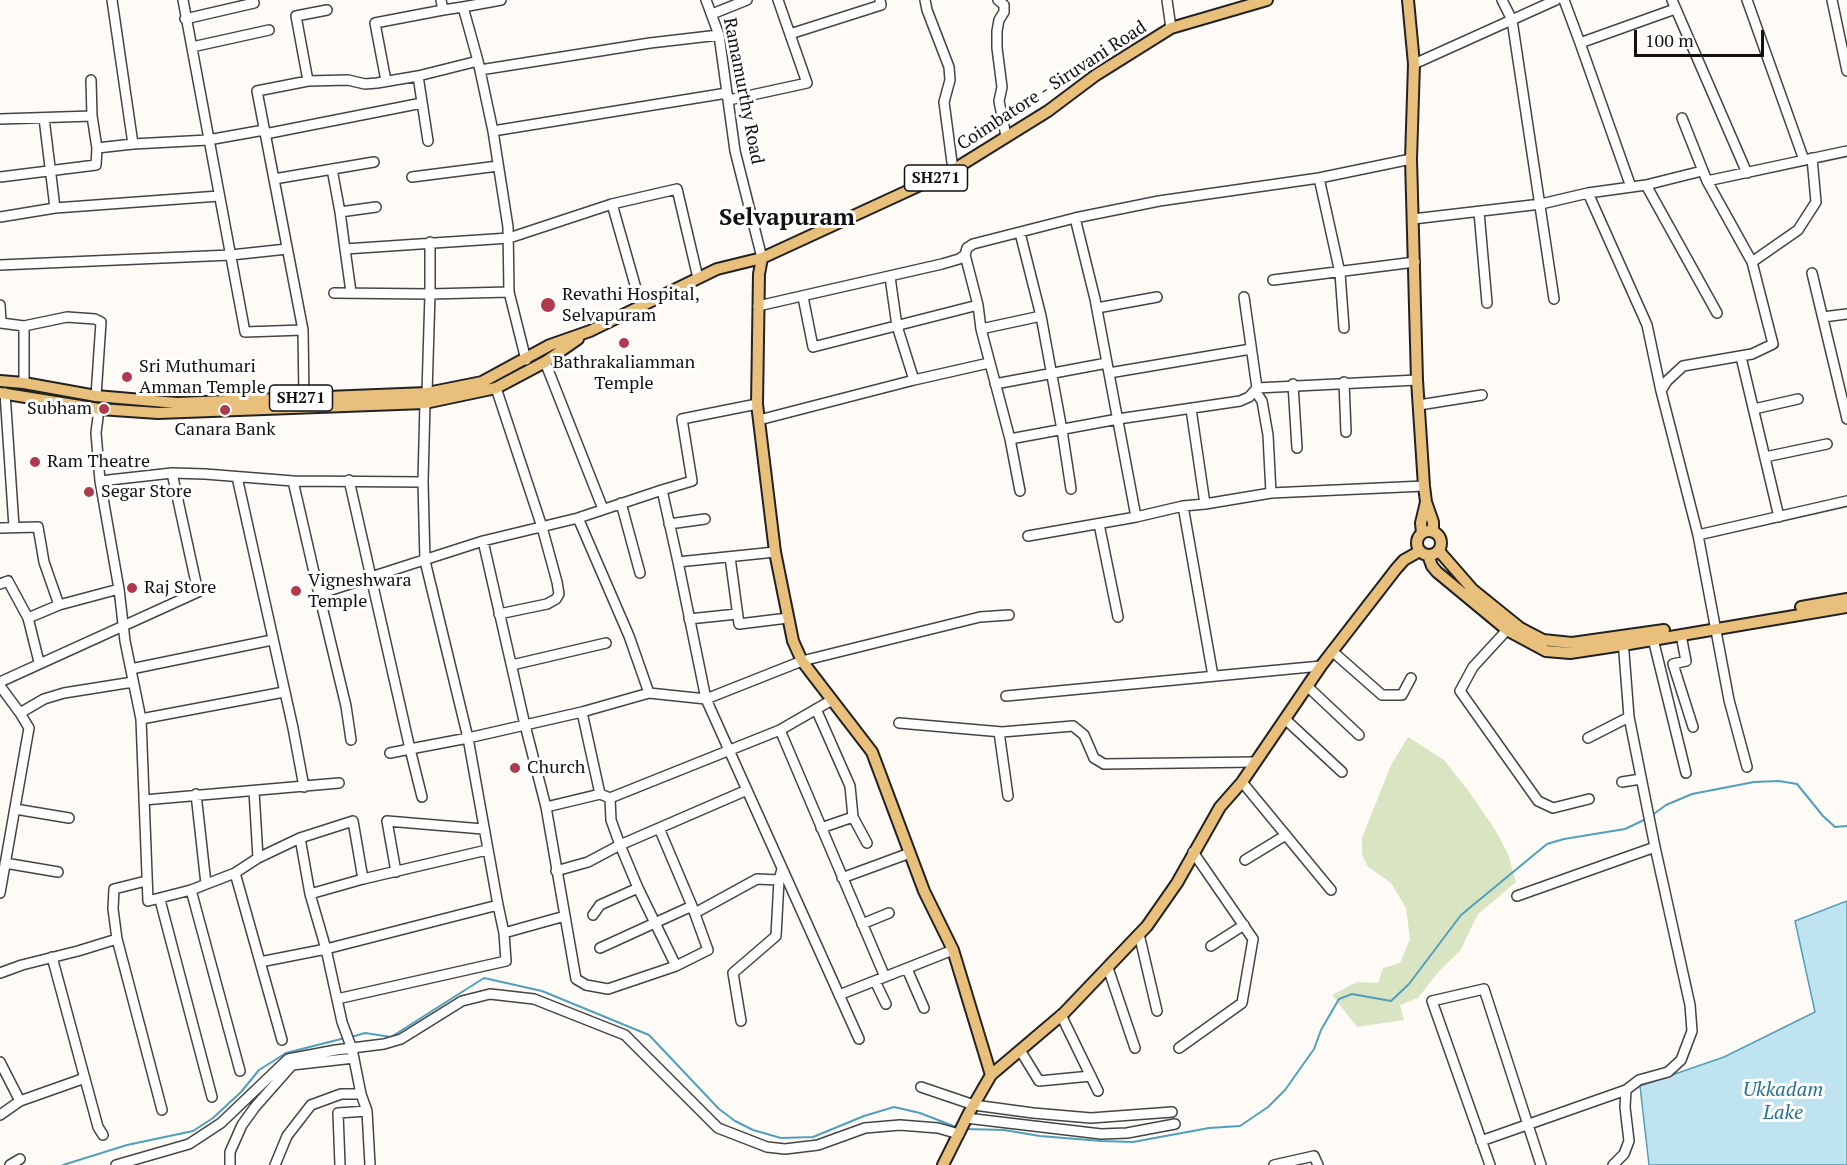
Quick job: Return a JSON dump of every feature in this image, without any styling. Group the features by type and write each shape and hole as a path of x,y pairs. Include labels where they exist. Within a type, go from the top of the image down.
{"main road":[{"name":"Coimbatore - Siruvani Road","path":"0,381 96,396 177,403 304,398 426,398 482,382 550,345 591,331 717,269 762,258 953,170 1048,111 1096,75 1171,28 1267,0"},
{"path":"943,1165 991,1075 1061,1016 1139,934 1176,883 1220,807 1242,782 1332,651 1400,565 1441,546 1440,538 1427,533 1421,523 1426,502 1417,380 1411,159 1414,64 1408,0"},
{"path":"762,258 759,274 757,404 775,552 793,641 802,661 872,752 924,891 953,950 991,1075"},
{"path":"736,264 759,274"},
{"path":"3,393 99,409 158,413 426,398 496,388 545,362 591,331"},
{"path":"1427,533 1418,540 1429,552 1520,628 1543,640 1572,643 1653,639 1847,599"},
{"path":"1429,552 1432,566 1437,572 1507,630 1546,651 1570,652 1714,626 1847,607"}],"street":[{"path":"112,0 133,144"},
{"path":"183,0 245,332 303,330"},
{"path":"185,19 254,3 253,0"},
{"path":"441,0 443,10"},
{"path":"386,81 375,23 496,0"},
{"name":"Ramamurthy Road","path":"706,0 719,35 735,151 762,258"},
{"path":"712,14 747,0"},
{"path":"493,131 807,83 778,0"},
{"path":"789,34 881,5 880,0"},
{"path":"925,0 950,67 950,80 944,102 953,170"},
{"path":"998,0 1004,5 1004,12 999,20 997,31 997,48 1002,87 999,101 1006,136"},
{"path":"1167,0 1171,28"},
{"path":"1502,0 1512,20 1554,299"},
{"path":"1414,64 1556,0"},
{"path":"1564,0 1631,187"},
{"path":"1747,0 1808,159 1816,202 1798,230 1752,262"},
{"path":"1832,0 1842,21 1847,70"},
{"path":"1580,43 1674,4 1747,173"},
{"path":"463,7 479,65 493,131 509,238 509,292 526,360"},
{"path":"308,81 296,16 327,10"},
{"path":"192,47 268,30"},
{"path":"304,398 303,330 257,90 308,81 348,80 365,84 479,65 719,35"},
{"path":"418,76 428,141"},
{"path":"0,177 96,165 97,148 92,116 91,80"},
{"path":"97,148 208,140 422,103"},
{"path":"0,119 92,116"},
{"path":"44,118 55,208"},
{"path":"1661,391 1667,381 1683,366 1742,357 1773,344 1752,262 1702,171 1682,118"},
{"path":"1707,181 1847,151"},
{"path":"1020,491 1010,439 981,329 978,305 965,255 967,248 973,244 1036,227 1159,201 1319,178 1411,159"},
{"path":"273,179 374,162"},
{"path":"412,177 498,166"},
{"path":"332,169 351,292"},
{"path":"1413,219 1541,204 1588,193 1646,185 1702,171"},
{"path":"1319,178 1340,273 1344,328"},
{"path":"1646,185 1717,313"},
{"path":"345,249 509,238 612,204 677,189 698,278"},
{"path":"1588,193 1647,325 1661,391 1698,535 1729,700 1747,767"},
{"path":"0,217 55,208 219,196"},
{"path":"612,204 641,306"},
{"path":"340,212 376,207"},
{"path":"1479,212 1487,303"},
{"path":"1075,218 1097,308 1136,517"},
{"path":"1020,233 1041,316 1071,489"},
{"path":"337,999 506,961 504,933 468,738 425,561 423,482 430,243"},
{"path":"0,265 231,255 287,249"},
{"path":"758,306 890,277 959,259 965,255"},
{"path":"1273,280 1415,262"},
{"path":"1812,273 1847,419"},
{"path":"890,277 897,326 914,380"},
{"path":"334,293 509,292"},
{"path":"803,297 813,347 978,305"},
{"path":"1097,308 1157,297"},
{"path":"1244,297 1256,389 1262,401 1268,435 1271,492"},
{"path":"0,305 1,323 24,326 67,317 95,319 101,322 96,396"},
{"path":"1823,317 1847,314"},
{"path":"981,329 1041,316"},
{"path":"24,326 24,383"},
{"path":"995,384 1052,373 1251,349"},
{"path":"1742,357 1779,517"},
{"path":"545,362 603,509"},
{"path":"759,420 989,363"},
{"path":"1010,439 1118,419 1240,401 1256,389 1293,384 1417,380"},
{"path":"1344,382 1346,432"},
{"path":"1293,384 1297,448"},
{"path":"496,388 542,527 559,594 556,599 547,604 499,614"},
{"path":"3,393 14,527"},
{"path":"1419,405 1482,395"},
{"path":"1754,409 1798,399"},
{"path":"319,594 483,541 578,518 692,481 682,419 757,404"},
{"path":"99,409 96,433 100,481 119,589 125,640 141,719 148,902 191,890 235,873 258,858 300,838 353,821 363,879"},
{"path":"1191,410 1205,504"},
{"path":"1765,456 1827,444"},
{"path":"100,481 172,473 293,481 423,482"},
{"path":"0,893 29,728 0,684 39,662 198,592 172,473"},
{"path":"237,477 304,787"},
{"path":"348,480 422,797"},
{"path":"293,481 346,706 351,740"},
{"path":"1028,536 1136,517 1183,506 1271,492 1424,486"},
{"path":"662,490 706,699 859,1039"},
{"path":"1698,535 1847,501"},
{"path":"621,503 640,573"},
{"path":"1183,506 1213,676"},
{"path":"578,518 628,636 649,693"},
{"path":"669,524 705,519"},
{"path":"1099,524 1118,617"},
{"path":"0,528 38,527 44,562 59,605"},
{"path":"483,541 546,807 576,979 585,985 608,989 676,966 708,951 659,828"},
{"path":"678,562 775,552"},
{"path":"730,557 739,624 788,618"},
{"path":"0,584 8,581 28,618 39,662"},
{"path":"28,618 59,605 119,589"},
{"path":"689,619 737,614"},
{"path":"390,753 582,712 649,693 706,699 802,661 980,618 1009,615"},
{"path":"1507,630 1473,667 1460,691 1538,801 1553,808 1589,799"},
{"path":"1680,635 1686,661 1673,664 1693,727"},
{"path":"1653,639 1686,773"},
{"path":"131,669 272,640"},
{"path":"1481,1140 1626,1090 1639,1080 1668,1071 1681,1060 1692,1031 1690,1005 1647,811 1629,717 1623,641"},
{"path":"512,665 606,643"},
{"path":"1332,651 1382,695 1402,695 1411,678"},
{"path":"1006,696 1321,666"},
{"path":"20,713 44,699 64,693 133,682"},
{"path":"1307,686 1359,735"},
{"path":"141,719 284,692"},
{"path":"546,807 600,794 610,798 780,730 832,700"},
{"path":"816,710 850,786 853,817 867,843"},
{"path":"582,712 600,794"},
{"path":"1588,738 1629,717"},
{"path":"1285,719 1342,772"},
{"path":"899,723 999,732 1073,726 1084,735 1094,758 1104,764 1255,762"},
{"path":"780,730 885,977"},
{"path":"999,732 1008,796"},
{"path":"1622,782 1641,779"},
{"path":"1242,782 1331,890"},
{"path":"144,800 339,783"},
{"path":"254,790 258,858"},
{"path":"556,871 588,862 620,845 747,790"},
{"path":"196,794 206,884"},
{"path":"610,798 611,820 620,845 676,966"},
{"path":"15,809 69,818"},
{"path":"821,828 853,817"},
{"path":"396,872 387,821 483,829"},
{"path":"1245,860 1286,835"},
{"path":"300,838 310,894 367,1111 370,1165"},
{"path":"1517,896 1655,847"},
{"path":"310,894 487,850"},
{"path":"1179,1048 1242,1003 1253,939 1193,852"},
{"path":"842,878 910,853"},
{"path":"5,863 58,872"},
{"path":"741,1021 733,973 776,936 779,880 782,869"},
{"path":"235,873 282,1040"},
{"path":"600,948 693,910 757,879 779,880"},
{"path":"146,881 114,888 113,909 117,939 162,1110"},
{"path":"593,915 600,906 638,888"},
{"path":"191,890 240,1071"},
{"path":"160,900 212,1097"},
{"path":"260,962 326,949 498,904"},
{"path":"862,924 889,913"},
{"path":"504,933 566,916"},
{"path":"1211,946 1244,925"},
{"path":"1139,934 1157,1011"},
{"path":"0,973 117,939"},
{"path":"839,995 953,950"},
{"path":"52,957 98,1127 104,1136"},
{"path":"1108,968 1135,1048"},
{"path":"907,969 924,1008"},
{"path":"875,981 886,1004"},
{"path":"1490,1165 1432,1001 1484,989 1541,1165"},
{"path":"230,1165 230,1152 242,1125 292,1065 353,1053 401,1039 462,1001 490,994 534,999 625,1035 718,1128 767,1147 785,1149 818,1145 865,1128 900,1125 938,1128 959,1134"},
{"path":"1061,1016 1098,1091"},
{"path":"116,1165 189,1144 221,1123 288,1059 336,1050 353,1053"},
{"path":"1020,1050 1039,1081 1091,1076"},
{"path":"0,1062 20,1101"},
{"path":"0,1115 20,1101 85,1078"},
{"path":"921,1087 974,1105 1033,1113 1091,1118 1172,1112"},
{"path":"1613,1165 1624,1154 1629,1141 1625,1107 1626,1090"},
{"path":"275,1165 287,1136 311,1105 341,1094 361,1094"},
{"path":"340,1165 338,1113 367,1111"},
{"path":"965,1121 1101,1134 1127,1133 1175,1124"},
{"path":"1274,1165 1314,1156 1318,1165"},
{"path":"10,1165 20,1159"}],"green space":[{"path":"1408,737 1444,760 1470,793 1496,831 1508,854 1516,882 1478,914 1460,951 1439,971 1418,998 1400,1005 1404,1020 1357,1027 1332,995 1357,982 1378,983 1383,968 1400,963 1410,939 1406,908 1391,883 1368,867 1362,855 1362,838 1391,765"}],"water":[{"name":"Ukkadam Lake","path":"1847,901 1847,1165 1649,1165 1640,1086 1724,1057 1815,1012 1795,921"}],"waterway":[{"path":"1651,816 1666,805 1692,794 1754,782 1779,781 1797,784 1835,827 1847,826"},
{"path":"965,1129 1004,1130 1040,1136 1133,1142 1209,1128 1240,1126 1268,1107 1285,1090 1314,1049 1321,1030 1339,999 1352,994 1391,1001 1409,984 1461,915 1547,844 1625,829 1646,819"},
{"path":"351,1037 365,1033 391,1037 484,978 542,991 649,1035 719,1109 735,1121 753,1130 781,1138 813,1137 864,1116 894,1107 920,1113 956,1127"},
{"path":"63,1165 127,1145 193,1131 213,1118 241,1092 259,1070 286,1053 345,1038"}],"place":[{"name":"Revathi Hospital, Selvapuram","path":"548,305"},
{"name":"Bathrakaliamman Temple","path":"624,343"},
{"name":"Sri Muthumari Amman Temple","path":"127,377"},
{"name":"Subham","path":"104,409"},
{"name":"Canara Bank","path":"225,410"},
{"name":"Ram Theatre","path":"35,462"},
{"name":"Segar Store","path":"89,492"},
{"name":"Raj Store","path":"132,588"},
{"name":"Vigneshwara Temple","path":"296,591"},
{"name":"Church","path":"515,768"}],"district":[{"name":"Selvapuram","path":"787,218"}]}
